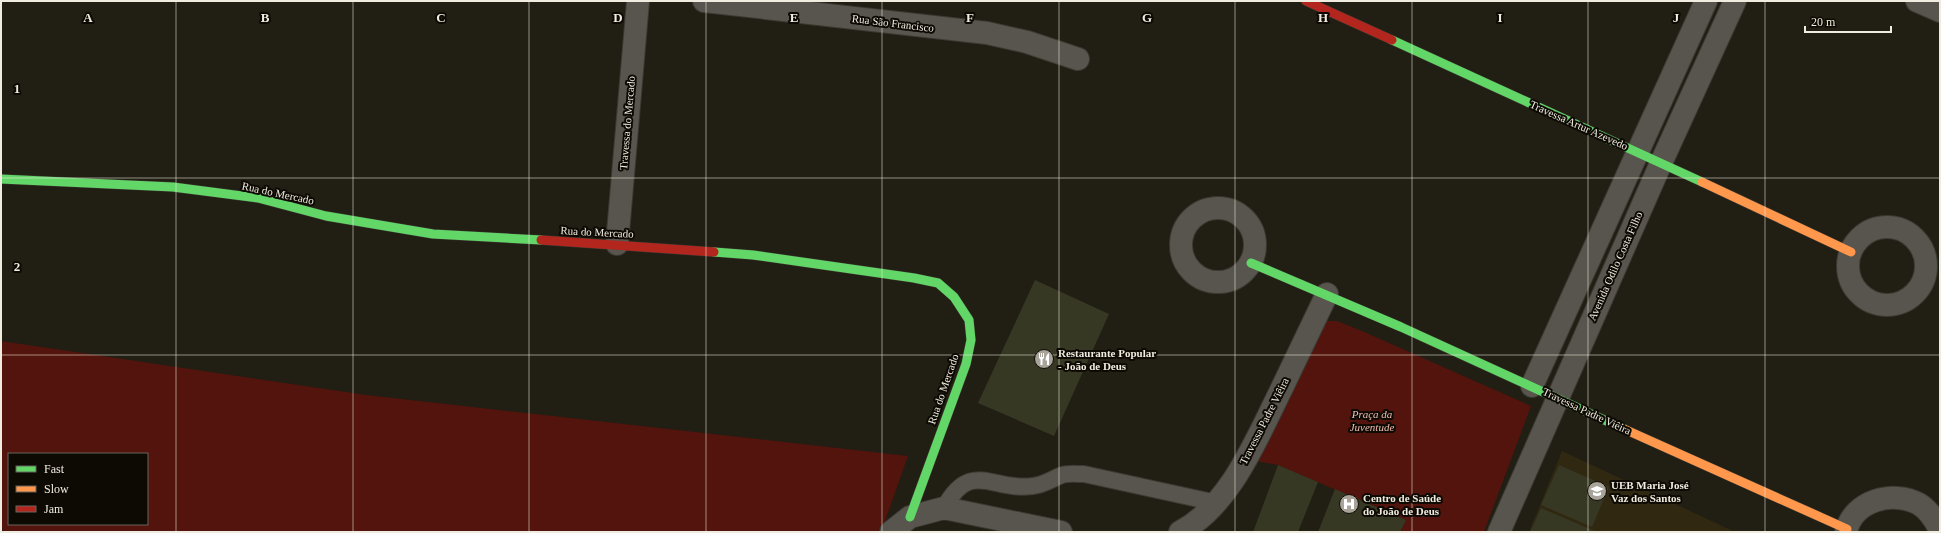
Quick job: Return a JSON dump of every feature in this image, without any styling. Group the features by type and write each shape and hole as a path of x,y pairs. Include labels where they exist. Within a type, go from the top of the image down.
{"street":[{"name":"Travessa do Mercado","path":"617,244 638,1"},
{"name":"Rua São Francisco","path":"704,1 987,33 1027,42 1078,59"},
{"name":"Travessa Artur Azevedo","path":"1306,1 1637,151 1850,252"},
{"path":"1532,386 1706,1"},
{"name":"Avenida Odilo Costa Filho","path":"1499,532 1661,163 1735,1"},
{"path":"1917,1 1940,12"},
{"name":"Rua do Mercado","path":"1,179 173,187 258,198 326,216 433,234 617,244 753,255 888,273 938,283 954,297 969,320 971,340 966,364 910,517"},
{"name":"Travessa Padre Viêira","path":"1251,263 1327,294 1557,397 1846,530"},
{"name":"Travessa Padre Viêira","path":"1180,532 1216,503 1235,478 1260,432 1327,294"},
{"path":"1846,530 1856,514 1869,503 1886,497 1904,498 1920,504 1933,516 1940,530"},
{"path":"1206,532 1216,503"},
{"path":"891,532 910,517 944,508 1061,532"}],"lane":[{"path":"944,508 952,494 961,485 973,481 988,480 1020,487 1034,486 1063,475 1084,474 1216,503"}],"shaded area":[{"name":"UEB Maria José Vaz dos Santos","path":"1562,451 1735,532 1529,532"}],"green space":[{"name":"Praça da Juventude","path":"1323,321 1337,321 1362,331 1531,406 1484,532 1400,532 1406,520 1278,465 1256,461"},
{"path":"1,341 366,395 908,456 884,524 877,532 13,532 1,530"}],"building":[{"name":"Restaurante Popular - João de Deus","path":"1035,280 1109,314 1054,436 978,403"},
{"path":"1278,465 1318,482 1298,532 1253,532"},
{"path":"1559,465 1609,487 1592,527 1541,505"},
{"name":"Centro de Saúde do João de Deus","path":"1335,489 1406,520 1400,532 1318,532"},
{"path":"1541,508 1597,532 1530,532"}],"traffic: fast":[{"path":"1392,40 1702,182"},
{"path":"1,179 173,187 258,198 326,216 433,234 541,240"},
{"path":"714,252 753,255 914,278 938,283 954,297 969,320 971,340 966,364 910,517"},
{"path":"1251,263 1401,327 1624,429"}],"traffic: slow":[{"path":"1702,182 1851,252"},
{"path":"1624,429 1847,529"}],"traffic: jam":[{"path":"1306,1 1392,40"},
{"path":"541,240 714,252"}],"place":[{"name":"Restaurante Popular - João de Deus","path":"1044,359"},
{"name":"UEB Maria José Vaz dos Santos","path":"1597,491"},
{"name":"Centro de Saúde do João de Deus","path":"1349,504"}]}
